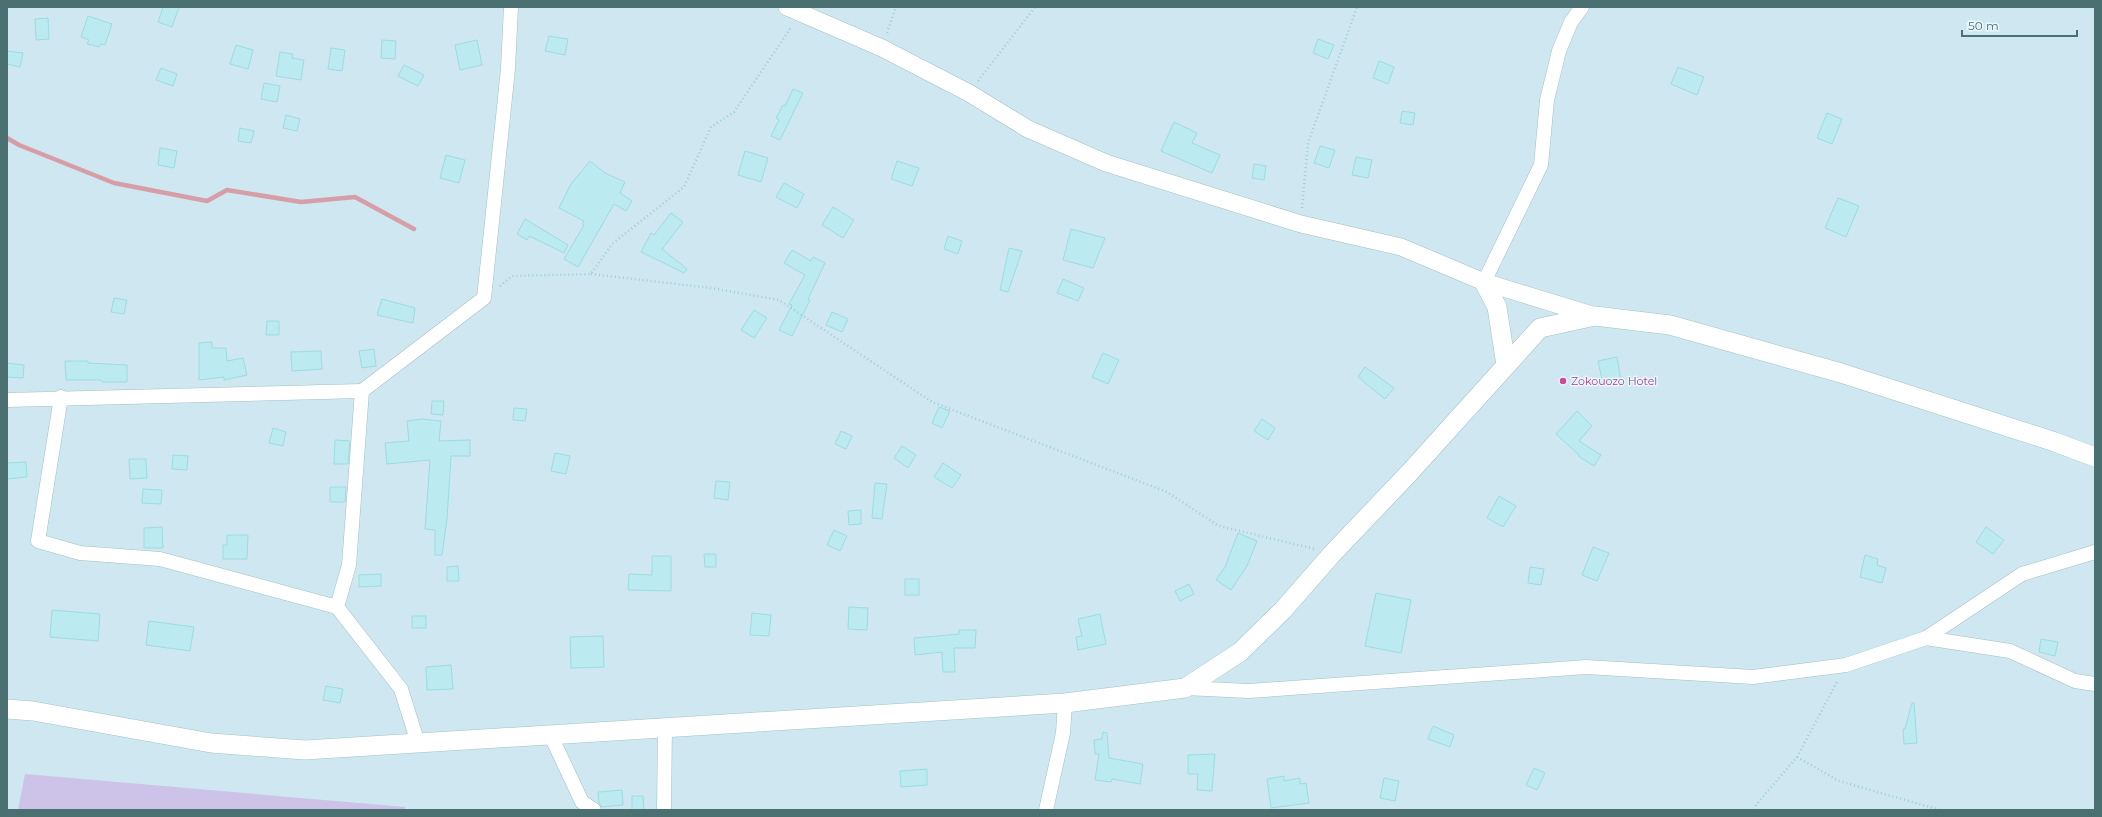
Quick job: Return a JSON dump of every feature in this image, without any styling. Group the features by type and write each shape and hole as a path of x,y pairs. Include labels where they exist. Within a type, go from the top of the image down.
{"main road":[{"path":"1484,282 1497,307 1506,365"},
{"path":"7,709 40,713 211,743 305,750 551,736 665,726 1065,703 1185,688 1240,652 1283,610 1332,554 1410,472 1540,328 1594,316 1670,325 1841,373 2055,442 2095,457"}],"street":[{"path":"7,400 61,397 362,391 484,298 508,69 511,7"},
{"path":"1484,282 1541,165 1548,100 1559,51 1571,22 1582,7"},
{"path":"794,10 882,48 969,93 1028,129 1106,163 1301,224 1401,247 1484,282 1594,316"},
{"path":"337,607 349,565 362,391"},
{"path":"61,397 38,541 80,553 160,559 337,607 401,689 418,743"},
{"path":"1185,688 1249,691 1586,667 1753,677 1846,665 1926,638 2022,574 2095,552"},
{"path":"1926,638 2010,651 2075,681 2095,684"},
{"path":"1046,810 1063,733 1065,703"},
{"path":"664,810 665,726"},
{"path":"551,736 582,802 594,810"}],"path":[{"path":"882,48 896,7"},
{"path":"969,93 1035,7"},
{"path":"1301,224 1308,143 1357,7"},
{"path":"591,274 612,244 684,187 711,127 734,112 794,10"},
{"path":"484,298 512,276 591,274 711,288 779,300 932,402 1167,492 1219,526 1332,554"},
{"path":"1755,810 1756,805 1797,757 1846,665"},
{"path":"1797,757 1839,781 1940,810"}],"shaded area":[{"path":"7,7 2095,7 2095,810 7,810"},
{"path":"25,774 405,807 405,810 18,810"}],"building":[{"path":"163,7 179,7 172,27 158,22"},
{"path":"88,16 112,24 105,45 101,44 99,47 87,44 89,40 81,37"},
{"path":"48,18 49,39 36,40 35,19"},
{"path":"549,36 568,39 565,55 545,51"},
{"path":"1318,39 1334,45 1328,59 1313,53"},
{"path":"382,40 396,41 395,59 381,58"},
{"path":"477,40 482,65 460,70 455,45"},
{"path":"236,45 253,50 248,69 230,64"},
{"path":"331,48 345,50 342,71 328,69"},
{"path":"7,51 23,53 20,67 7,64"},
{"path":"280,52 293,54 292,58 304,60 301,80 276,76"},
{"path":"1379,61 1394,67 1388,84 1373,78"},
{"path":"404,65 424,75 418,86 398,76"},
{"path":"1678,67 1704,77 1697,95 1671,84"},
{"path":"161,68 177,74 173,86 156,80"},
{"path":"264,83 280,86 277,102 261,99"},
{"path":"793,89 803,93 780,140 771,136 779,120 776,118 783,105 785,106"},
{"path":"1402,111 1415,113 1413,125 1400,123"},
{"path":"1827,113 1842,119 1832,144 1817,138"},
{"path":"286,115 300,119 297,131 283,128"},
{"path":"1174,122 1197,133 1192,143 1220,155 1212,173 1161,151"},
{"path":"240,128 254,131 251,143 238,141"},
{"path":"1320,146 1335,150 1329,168 1314,163"},
{"path":"160,148 177,151 174,168 158,165"},
{"path":"745,151 768,158 761,182 738,175"},
{"path":"446,155 465,160 459,183 440,178"},
{"path":"1356,157 1372,160 1368,178 1352,175"},
{"path":"590,161 605,173 625,182 620,193 632,201 626,211 614,204 578,267 564,259 584,225 582,224 584,221 559,208 571,184"},
{"path":"897,161 919,168 912,186 891,179"},
{"path":"1254,164 1266,166 1264,180 1252,178"},
{"path":"784,183 804,194 797,208 776,197"},
{"path":"1838,198 1859,206 1846,237 1825,228"},
{"path":"833,207 854,220 843,238 822,225"},
{"path":"671,213 683,222 662,249 687,269 684,273 641,252 651,233 654,235"},
{"path":"525,219 568,245 564,253 529,236 527,240 517,234"},
{"path":"1071,229 1105,238 1093,268 1063,260"},
{"path":"948,236 962,241 958,254 944,249"},
{"path":"1009,248 1022,251 1008,292 1000,290"},
{"path":"792,250 811,261 813,257 825,263 808,299 810,300 792,336 779,330 792,305 789,304 805,275 784,263"},
{"path":"1063,279 1084,288 1078,301 1057,293"},
{"path":"114,298 127,300 124,314 111,312"},
{"path":"382,299 415,308 413,323 377,315"},
{"path":"754,310 767,318 754,338 741,330"},
{"path":"832,312 848,319 842,332 826,325"},
{"path":"267,321 279,321 279,335 266,335"},
{"path":"212,342 212,348 226,348 227,361 243,358 247,375 224,380 224,377 199,380 199,343"},
{"path":"374,349 376,366 362,368 359,351"},
{"path":"321,351 322,369 292,371 291,352"},
{"path":"1103,353 1119,360 1108,384 1092,377"},
{"path":"1617,357 1621,380 1603,384 1598,361"},
{"path":"65,361 88,361 88,363 127,365 127,382 66,380"},
{"path":"7,363 24,365 23,378 7,377"},
{"path":"1365,367 1394,388 1385,399 1358,377"},
{"path":"432,401 444,401 443,415 431,414"},
{"path":"939,407 950,411 942,428 932,423"},
{"path":"514,408 527,409 525,421 513,420"},
{"path":"1577,411 1592,426 1579,441 1601,455 1594,466 1578,456 1579,455 1556,434"},
{"path":"422,419 441,421 439,441 470,440 470,456 451,456 447,519 442,555 435,555 435,530 425,529 430,460 387,464 385,443 409,441 407,421"},
{"path":"1262,419 1275,428 1268,440 1254,431"},
{"path":"273,428 286,432 283,446 269,443"},
{"path":"841,431 852,436 846,449 835,444"},
{"path":"335,440 350,441 348,464 334,464"},
{"path":"902,446 916,455 908,468 894,458"},
{"path":"555,453 570,456 566,474 551,471"},
{"path":"173,455 188,456 187,470 172,469"},
{"path":"129,459 146,459 147,478 130,479"},
{"path":"26,462 27,477 7,479 7,463"},
{"path":"943,463 961,475 952,488 934,477"},
{"path":"716,481 730,482 728,500 714,498"},
{"path":"875,483 887,484 882,519 872,518"},
{"path":"330,487 346,487 345,502 330,502"},
{"path":"143,489 162,490 161,504 142,503"},
{"path":"1499,496 1516,506 1503,527 1487,518"},
{"path":"861,510 861,524 849,525 848,511"},
{"path":"162,527 163,548 144,548 144,528"},
{"path":"1986,527 2004,540 1993,554 1976,542"},
{"path":"834,530 847,536 840,551 827,545"},
{"path":"1238,533 1257,541 1247,566 1231,590 1216,580 1225,567"},
{"path":"227,535 248,535 247,559 223,559 223,545 227,545"},
{"path":"1593,547 1609,553 1597,581 1582,575"},
{"path":"704,554 716,554 716,567 705,567"},
{"path":"1865,555 1878,559 1877,565 1886,568 1882,583 1860,577"},
{"path":"652,556 671,556 671,591 628,590 629,574 652,575"},
{"path":"458,566 459,581 447,581 447,567"},
{"path":"1530,567 1544,569 1541,585 1528,583"},
{"path":"381,574 381,586 359,587 359,575"},
{"path":"905,579 919,579 919,595 905,595"},
{"path":"1189,584 1194,594 1180,601 1175,591"},
{"path":"1376,593 1411,600 1401,653 1365,646"},
{"path":"849,607 868,608 867,630 848,629"},
{"path":"52,610 100,614 98,641 50,637"},
{"path":"752,613 771,615 769,636 750,635"},
{"path":"1100,614 1106,644 1078,650 1076,637 1082,636 1078,619"},
{"path":"412,616 426,616 426,628 412,628"},
{"path":"149,621 194,627 190,651 146,645"},
{"path":"959,630 976,630 975,648 954,648 955,672 943,672 942,652 915,655 914,638 959,634"},
{"path":"603,636 604,667 571,668 570,637"},
{"path":"2041,639 2058,642 2055,656 2039,652"},
{"path":"451,665 453,689 427,690 426,667"},
{"path":"326,686 343,689 340,703 323,700"},
{"path":"1912,703 1914,703 1917,743 1904,744 1903,729 1905,729"},
{"path":"1433,726 1454,735 1450,747 1428,739"},
{"path":"1103,732 1107,733 1109,758 1143,764 1140,784 1112,779 1111,782 1095,780 1099,754 1095,754 1094,740 1102,739"},
{"path":"1215,754 1212,791 1197,790 1198,774 1188,774 1188,755"},
{"path":"1534,768 1545,773 1537,790 1526,785"},
{"path":"927,769 927,785 901,787 900,771"},
{"path":"1284,776 1284,781 1300,778 1300,784 1306,783 1309,803 1271,808 1267,779"},
{"path":"1384,778 1399,781 1395,801 1380,798"},
{"path":"622,790 623,805 602,807 599,803 598,792"},
{"path":"632,796 643,796 644,810 632,810"}],"waterway":[{"path":"7,138 19,145 114,183 207,201 227,190 301,202 355,197 414,229"}],"place":[{"name":"Zokouozo Hotel","path":"1563,381"}]}
